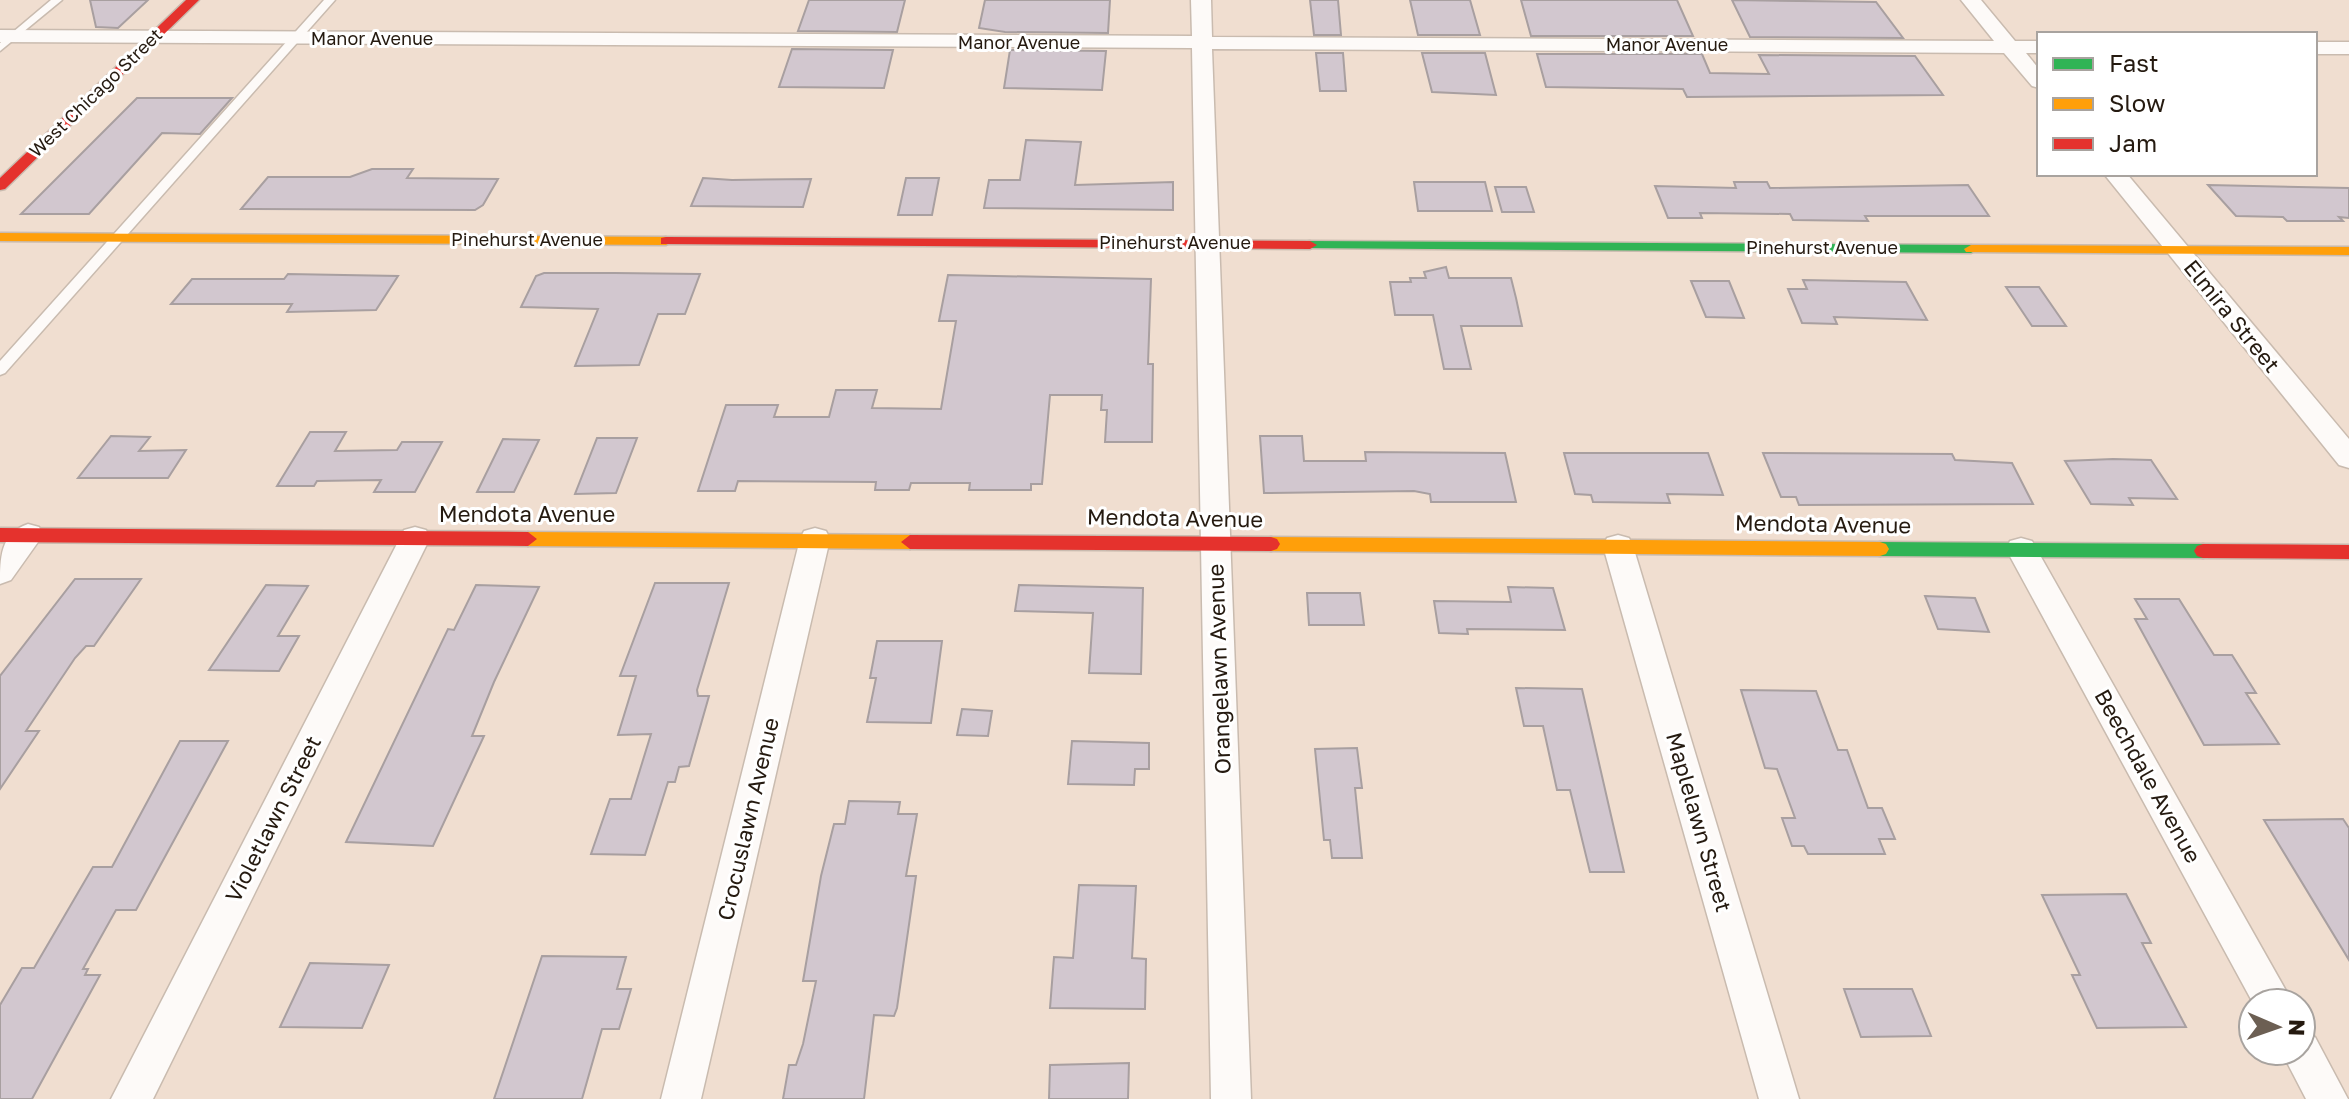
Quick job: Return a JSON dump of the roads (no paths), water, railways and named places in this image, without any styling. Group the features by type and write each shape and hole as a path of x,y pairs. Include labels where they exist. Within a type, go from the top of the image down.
{"street":[{"name":"West Chicago Street","path":"0,186 193,0"},
{"name":"Orangelawn Avenue","path":"1201,0 1231,1099"},
{"path":"1971,0 2037,80"},
{"name":"Manor Avenue","path":"5,40 154,37 2037,47"},
{"path":"2317,48 2349,48"},
{"name":"Elmira Street","path":"2117,176 2349,458"},
{"name":"Pinehurst Avenue","path":"0,237 2349,251"},
{"path":"0,572 14,535"},
{"name":"Mendota Avenue","path":"14,535 2349,552"},
{"name":"Violetlawn Street","path":"131,1099 415,538"},
{"name":"Crocuslawn Avenue","path":"681,1099 815,539"},
{"name":"Maplelawn Street","path":"1618,546 1779,1099"},
{"name":"Beechdale Avenue","path":"2021,549 2265,987"},
{"path":"2310,1067 2328,1099"}],"lane":[{"path":"5,40 57,0"},
{"path":"0,370 330,0"}]}
